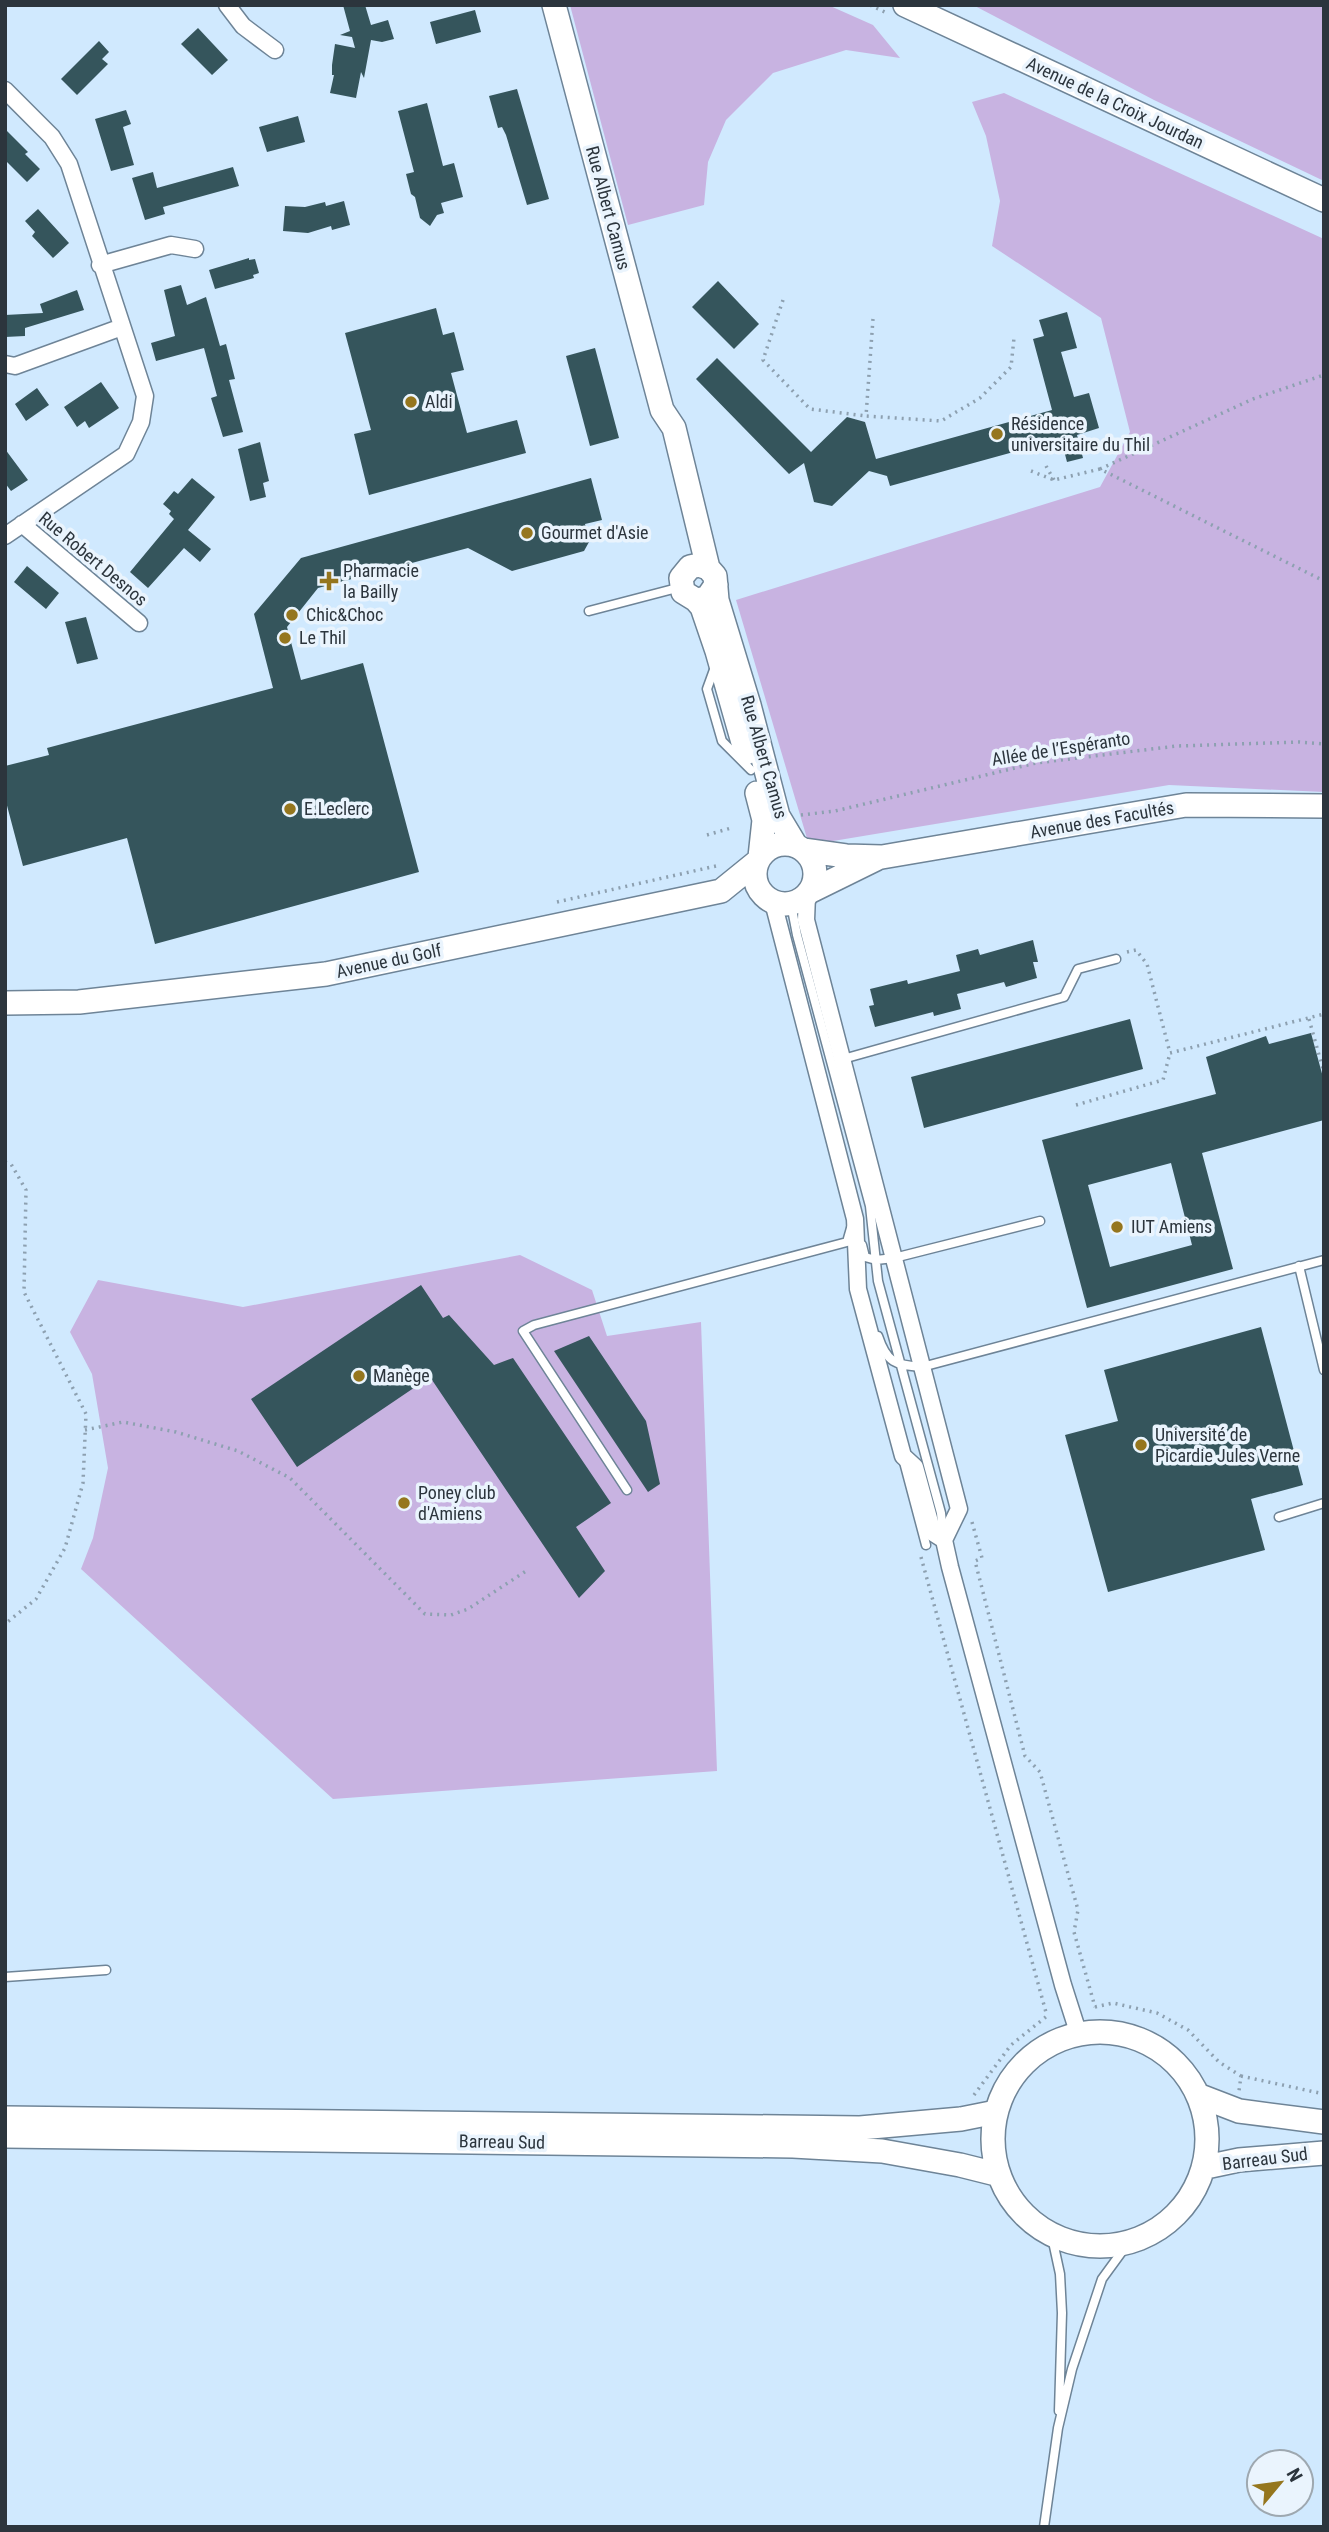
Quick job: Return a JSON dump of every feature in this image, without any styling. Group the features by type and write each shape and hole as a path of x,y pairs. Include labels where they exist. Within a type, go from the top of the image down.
{"main road":[{"name":"Rue Albert Camus","path":"554,5 662,410 662,444 684,540 764,820 759,859"},
{"name":"Avenue de la Croix Jourdan","path":"905,5 1324,200"},
{"name":"Rue Albert Camus","path":"697,582 717,600 746,693 778,816 799,848"},
{"name":"Avenue des Facultés","path":"799,848 859,857 882,857 1186,805 1324,806"},
{"path":"721,891 789,898 815,880 811,858 799,848 780,844 772,846 759,859 755,880 789,898"},
{"name":"Avenue des Facultés","path":"789,898 882,857"},
{"name":"Avenue du Golf","path":"5,1003 79,1002 326,974 721,891 759,859"},
{"path":"1075,2022 1143,2041 1163,2053 1182,2070 1200,2096 1207,2134 1206,2166 1191,2196 1176,2213 1162,2225 1129,2242 1091,2247 1052,2237 1024,2214 996,2174 993,2139 996,2112 1011,2078 1033,2056 1058,2040 1075,2022"},
{"name":"Barreau Sud","path":"1200,2096 1239,2111 1324,2122"},
{"name":"Barreau Sud","path":"5,2118 859,2128 961,2119 996,2112"},
{"name":"Barreau Sud","path":"5,2136 793,2146 882,2151 996,2174"},
{"name":"Barreau Sud","path":"1206,2166 1239,2160 1324,2153"}],"street":[{"path":"227,5 243,26 275,50"},
{"name":"Rue Robert Desnos","path":"5,90 52,137 69,164 145,396 141,422 126,454 5,536"},
{"path":"100,265 171,245 195,249"},
{"path":"5,364 15,366 122,327"},
{"name":"Rue Robert Desnos","path":"22,524 139,623"},
{"path":"789,898 806,920 959,1509 944,1540 1075,2022"},
{"path":"789,898 855,1219 858,1289 903,1456 915,1467 933,1533 944,1540"}],"lane":[{"path":"589,611 697,582"},
{"path":"789,898 870,1206 878,1281 941,1513 944,1540"},
{"path":"843,1059 1064,997 1079,969 1116,959"},
{"path":"855,1219 865,1257 876,1260 894,1258 1041,1221"},
{"path":"627,1490 523,1331 534,1325 847,1242 855,1219"},
{"path":"861,1300 871,1311 884,1355 900,1365 922,1367 1324,1260"},
{"path":"1299,1266 1324,1370"},
{"path":"903,1456 926,1545"},
{"path":"1279,1517 1324,1503"},
{"path":"5,1977 106,1970"},
{"path":"1052,2237 1060,2274 1062,2313 1058,2428"},
{"path":"1044,2527 1058,2428 1072,2369 1102,2279 1129,2242"}],"path":[{"path":"783,300 763,360 810,409 941,421 980,398 1011,367 1014,338"},
{"path":"866,416 873,319"},
{"path":"1031,471 1054,480 1100,469 1252,399 1324,375"},
{"path":"1046,467 1054,480"},
{"path":"1100,469 1324,581"},
{"name":"Allée de l’Espéranto","path":"778,816 835,811 1036,763 1177,746 1299,742 1324,744"},
{"path":"707,835 731,828"},
{"path":"555,902 715,866 725,861"},
{"path":"1076,1105 1163,1080 1170,1053 1147,964 1136,950 1125,952 1116,959"},
{"path":"1170,1053 1324,1014"},
{"path":"1309,1019 1324,1073"},
{"path":"5,1162 11,1164 26,1190 24,1293 86,1414 83,1483 65,1548 36,1599 5,1625"},
{"path":"85,1430 123,1422 176,1432 238,1451 290,1478 425,1614 451,1615 468,1609 526,1571"},
{"path":"970,1516 982,1558 975,1561 1025,1756 1040,1772 1078,1910 1074,1932 1094,2007"},
{"path":"925,1569 1047,2016"},
{"path":"1047,2016 1075,2022 1094,2007 1113,2003 1157,2013 1188,2030 1219,2062 1241,2076 1324,2094"},
{"path":"970,2098 979,2090 1011,2045 1047,2016"},
{"path":"1239,2093 1241,2076"}],"shaded area":[{"path":"570,5 828,5 873,25 900,58 846,50 773,73 726,120 708,162 704,205 628,225"},
{"path":"973,5 1324,5 1324,181 1154,100"},
{"path":"1004,93 1324,239 1324,792 1169,785 809,845 736,600 1100,487 1130,432 1101,318 992,246 1000,201 986,136 972,102"},
{"name":"Poney club d'Amiens","path":"520,1255 592,1290 607,1336 701,1322 717,1771 333,1799 81,1569 93,1538 108,1468 92,1374 70,1332 98,1280 243,1307"}],"building":[{"path":"343,5 365,5 371,25 388,20 394,39 382,42 371,40 364,78 361,72 356,98 330,93 334,75 332,65 335,44 355,48 352,37 340,35 350,31"},
{"path":"475,10 481,32 436,44 430,22"},
{"path":"198,28 228,60 212,75 181,44"},
{"path":"99,41 109,52 102,59 108,64 77,95 61,79"},
{"path":"517,89 549,199 527,205 506,135 502,127 498,128 489,96"},
{"path":"427,103 443,166 454,163 463,197 441,203 444,213 437,215 430,226 420,218 415,197 411,194 406,174 414,172 398,111"},
{"path":"126,110 131,124 123,127 134,165 111,171 95,119"},
{"path":"298,116 305,142 267,152 259,127"},
{"path":"5,129 28,152 25,154 40,169 27,182 5,160"},
{"path":"233,167 239,186 163,207 165,214 145,220 132,178 153,172 157,188"},
{"path":"344,201 350,225 332,230 331,226 308,233 283,231 285,206 305,207 325,202 326,206"},
{"path":"38,209 69,243 53,258 32,236 35,232 25,221"},
{"path":"249,258 255,259 259,273 253,275 254,278 215,289 209,270"},
{"path":"718,281 759,324 734,349 692,307"},
{"path":"181,285 187,305 206,297 220,346 226,344 235,379 229,380 243,432 223,437 211,398 217,396 204,348 156,361 151,343 175,336 164,290"},
{"path":"77,290 84,310 25,328 25,336 5,337 5,315 43,313 40,304"},
{"name":"Aldi","path":"436,308 443,335 454,332 464,370 451,373 467,433 517,420 526,453 369,495 354,434 371,430 345,333"},
{"name":"Résidence universitaire du Thil","path":"1067,312 1077,348 1061,352 1074,397 1089,393 1099,428 1077,435 1083,458 1067,462 1061,439 890,486 887,476 869,471 832,506 814,502 804,463 789,474 696,379 717,358 811,452 847,417 865,422 876,459 1052,410 1033,339 1044,336 1039,320"},
{"path":"595,348 619,438 590,446 566,356"},
{"path":"101,382 119,408 89,428 85,421 77,427 64,407"},
{"path":"37,388 49,405 26,421 15,404"},
{"path":"260,442 269,481 263,483 266,497 250,501 238,449"},
{"path":"5,449 28,480 11,491 5,483"},
{"path":"192,478 215,497 188,530 211,549 200,562 184,548 148,588 130,572 174,519 169,514 171,511 163,504 174,491 178,494"},
{"path":"591,478 602,520 585,524 589,542 584,551 512,571 468,548 318,588 287,627 301,680 363,663 419,872 155,944 127,838 23,866 5,798 5,766 49,755 47,748 273,688 254,614 301,558"},
{"path":"27,566 59,593 46,609 14,582"},
{"path":"86,617 98,659 77,664 65,622"},
{"path":"1033,940 1038,962 1033,962 1037,978 1006,987 1004,982 957,994 961,1009 934,1016 933,1012 875,1027 869,1006 874,1005 870,989 907,980 908,984 960,971 956,955 978,949 980,955"},
{"path":"1130,1019 1143,1069 924,1128 911,1077"},
{"path":"1311,1033 1324,1081 1324,1120 1202,1153 1233,1269 1087,1308 1042,1140 1216,1094 1206,1057 1266,1036 1269,1044","holes":["1171,1163 1192,1245 1110,1267 1088,1185"]},
{"path":"421,1285 443,1318 449,1315 494,1365 513,1358 611,1503 576,1527 605,1571 579,1598 430,1377 297,1467 251,1399"},
{"path":"1261,1327 1303,1485 1251,1499 1265,1550 1108,1592 1065,1435 1118,1421 1104,1370"},
{"path":"589,1336 646,1421 660,1484 648,1492 554,1351"}],"place":[{"name":"Aldi","path":"411,402"},
{"name":"Résidence universitaire du Thil","path":"997,434"},
{"name":"Gourmet d'Asie","path":"527,533"},
{"name":"Pharmacie la Bailly","path":"329,581"},
{"name":"Chic&Choc","path":"292,615"},
{"name":"Le Thil","path":"285,638"},
{"name":"E.Leclerc","path":"290,809"},
{"name":"IUT Amiens","path":"1117,1227"},
{"name":"Manège","path":"359,1376"},
{"name":"Université de Picardie Jules Verne","path":"1141,1445"},
{"name":"Poney club d'Amiens","path":"404,1503"}]}
